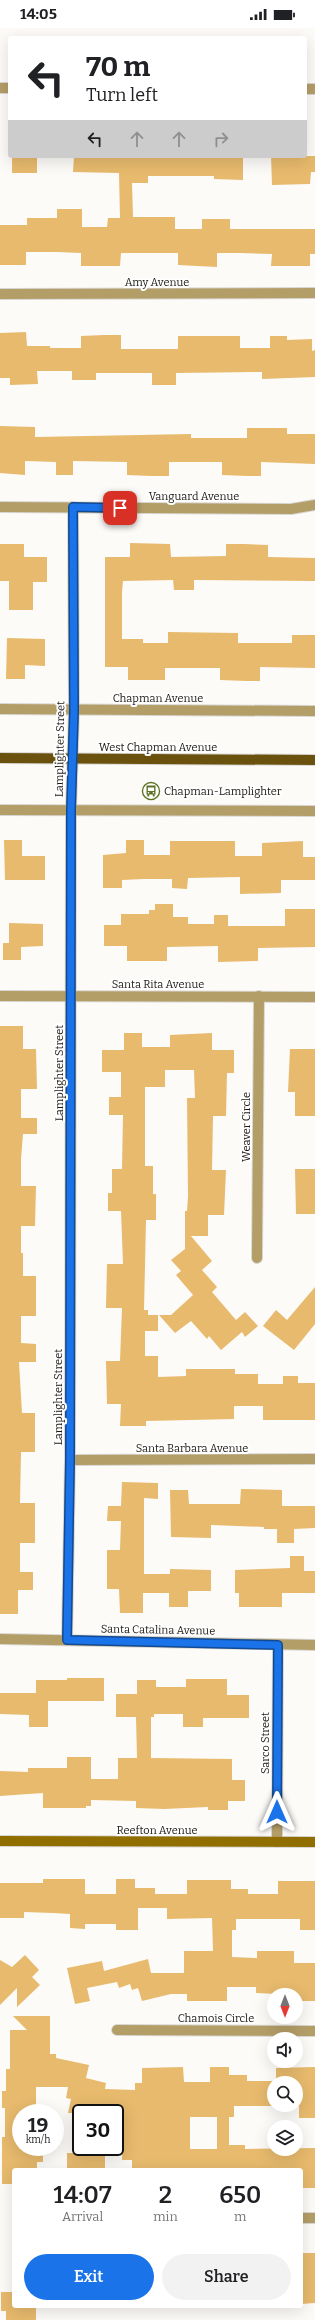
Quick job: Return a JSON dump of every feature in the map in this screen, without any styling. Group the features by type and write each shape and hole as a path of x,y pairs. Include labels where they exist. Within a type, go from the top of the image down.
{"main road":[{"name":"West Chapman Avenue","path":"0,758 315,760"}],"street":[{"name":"Amy Avenue","path":"0,294 315,293"},
{"name":"Vanguard Avenue","path":"0,507 291,509 315,505"},
{"name":"Lamplighter Street","path":"67,1640 70,1460 71,810 74,710 73,507"},
{"name":"Chapman Avenue","path":"0,709 315,711"},
{"path":"0,810 315,811"},
{"name":"Santa Rita Avenue","path":"0,996 315,997"},
{"name":"Weaver Circle","path":"257,1258 259,996"},
{"name":"Santa Barbara Avenue","path":"70,1460 315,1459"},
{"name":"Santa Catalina Avenue","path":"0,1640 315,1645"},
{"name":"Sarco Street","path":"277,1842 278,1645"},
{"name":"Reefton Avenue","path":"0,1841 315,1842"},
{"name":"Chamois Circle","path":"117,2030 315,2031"},
{"path":"303,2218 315,2218"}],"building":[{"path":"307,156 315,156 315,172 311,172 310,184 272,185 271,158 307,158"},
{"path":"12,158 37,158 37,173 12,173"},
{"path":"74,158 243,158 243,180 214,179 214,176 148,176 148,183 132,183 133,217 175,217 175,229 202,229 202,219 230,219 230,229 315,229 315,254 310,254 310,266 271,266 272,254 217,253 217,267 178,265 178,253 121,253 120,266 81,266 81,253 26,252 26,265 0,265 0,225 27,225 27,218 57,218 57,209 82,209 82,227 107,227 108,218 120,218 119,173 73,172"},
{"path":"26,332 27,346 50,346 50,348 81,348 81,336 104,335 121,335 121,349 178,349 178,336 240,336 240,348 270,348 270,336 287,336 287,340 312,339 312,351 315,350 315,377 262,379 262,372 176,373 176,385 152,385 152,373 96,373 96,380 72,380 72,371 37,371 38,384 10,385 10,378 0,378 0,333"},
{"path":"0,426 35,427 35,437 191,434 191,438 247,438 247,428 287,428 287,434 315,434 315,464 261,462 261,476 247,476 222,475 222,462 169,462 169,476 151,476 127,475 127,462 73,461 73,475 56,475 56,462 25,461 25,475 0,473"},
{"path":"130,543 170,544 171,557 226,556 226,544 244,544 268,545 268,557 315,558 315,581 194,580 194,590 174,590 173,580 123,581 122,639 143,639 143,643 168,643 168,632 238,633 238,643 292,643 292,635 315,635 315,668 260,667 260,681 246,681 220,680 220,668 165,668 165,680 128,680 128,667 105,667 105,557 130,557"},
{"path":"0,544 24,544 24,557 47,557 47,582 33,582 33,610 9,610 9,581 0,581"},
{"path":"7,638 45,639 45,666 25,665 25,679 6,679"},
{"path":"4,840 22,840 22,856 45,856 45,880 5,880"},
{"path":"126,840 144,840 144,855 170,855 170,841 235,841 235,856 262,856 262,843 303,841 303,857 315,857 315,880 281,880 281,893 240,894 240,877 188,878 187,889 172,888 172,879 122,880 122,888 103,888 103,855 126,853"},
{"path":"155,904 173,904 173,917 188,917 188,924 214,924 214,915 228,915 228,926 285,926 285,909 315,909 315,947 258,948 258,961 218,962 218,946 167,947 167,961 127,961 127,946 104,946 104,925 121,925 121,914 149,914 149,910 155,910"},
{"path":"9,923 43,924 43,946 21,947 21,960 3,960 3,943 9,943"},
{"path":"0,1026 23,1026 23,1049 36,1049 37,1089 21,1089 21,1118 37,1118 37,1134 23,1134 21,1186 36,1186 35,1226 21,1226 21,1253 23,1253 23,1276 36,1276 36,1316 21,1316 21,1343 36,1344 36,1362 19,1362 22,1413 35,1413 35,1452 21,1452 20,1503 35,1503 35,1543 20,1543 20,1572 33,1572 33,1590 18,1590 18,1614 0,1614"},
{"path":"124,1033 142,1033 142,1047 170,1047 170,1035 212,1033 212,1050 234,1050 234,1073 227,1073 226,1116 213,1116 212,1170 226,1170 224,1215 208,1215 208,1236 191,1236 212,1261 202,1270 217,1287 212,1292 236,1320 245,1312 258,1326 245,1337 242,1332 221,1350 209,1336 207,1339 191,1321 175,1333 159,1315 171,1315 193,1295 176,1275 181,1271 171,1260 185,1249 185,1211 187,1211 188,1196 187,1098 195,1098 194,1070 165,1070 165,1087 145,1087 145,1166 153,1166 153,1194 156,1194 156,1220 146,1220 144,1310 148,1310 148,1315 158,1315 158,1331 145,1331 145,1356 158,1356 158,1377 186,1376 186,1369 235,1369 235,1374 258,1374 258,1384 283,1384 283,1376 298,1376 298,1383 315,1383 315,1420 263,1420 263,1406 234,1406 234,1419 146,1421 146,1426 120,1426 121,1404 107,1404 106,1361 120,1361 122,1308 106,1308 107,1264 123,1264 121,1211 108,1211 108,1193 112,1193 112,1169 122,1169 123,1115 109,1115 109,1097 121,1097 121,1072 102,1072 102,1050 124,1050"},
{"path":"290,1049 315,1049 315,1116 295,1116 295,1092 288,1092"},
{"path":"295,1169 315,1169 315,1214 296,1214"},
{"path":"315,1287 315,1324 294,1350 263,1326 276,1310 287,1320"},
{"path":"122,1482 158,1483 158,1499 144,1498 144,1574 170,1574 170,1569 211,1570 211,1591 188,1591 188,1607 169,1607 169,1593 143,1593 143,1613 120,1613 119,1589 107,1589 107,1550 120,1550 121,1521 107,1521 108,1506 121,1506"},
{"path":"241,1489 282,1490 282,1506 315,1506 315,1528 294,1529 294,1543 277,1543 277,1529 264,1529 264,1527 211,1525 211,1538 171,1537 170,1490 188,1490 189,1504 240,1504"},
{"path":"290,1556 304,1556 304,1571 315,1571 315,1593 282,1593 282,1607 239,1607 239,1593 235,1593 235,1570 290,1568"},
{"path":"67,1678 104,1678 104,1701 48,1701 48,1727 29,1727 29,1715 0,1714 0,1693 36,1693 36,1680 67,1680"},
{"path":"186,1679 227,1679 227,1695 249,1695 249,1718 203,1718 203,1727 183,1727 183,1714 154,1714 154,1717 151,1717 151,1758 232,1759 232,1780 245,1780 245,1801 228,1801 228,1810 208,1810 208,1807 164,1809 136,1808 136,1801 91,1800 91,1806 86,1806 86,1808 43,1808 43,1793 0,1796 0,1771 28,1772 28,1768 67,1768 67,1757 91,1757 91,1779 118,1779 118,1758 137,1758 136,1717 116,1717 116,1694 137,1694 137,1680 156,1680 156,1687 186,1687"},
{"path":"43,1879 85,1879 85,1894 116,1894 116,1879 135,1879 135,1888 155,1888 155,1894 187,1894 187,1880 231,1880 231,1889 248,1889 248,1894 278,1894 278,1881 315,1881 315,1930 300,1930 300,1919 236,1919 236,1930 232,1930 232,1957 257,1958 257,1951 294,1951 294,1963 315,1963 315,2001 303,2001 303,1988 267,1988 267,1994 256,1993 256,1987 227,1987 227,2001 187,2001 187,1994 171,1994 142,2001 138,1988 132,1990 130,1984 119,1988 117,1982 87,1988 90,2001 75,2004 67,1968 102,1961 104,1971 148,1959 151,1973 184,1973 184,1951 213,1951 212,1918 167,1919 167,1908 138,1908 138,1930 116,1930 116,1924 85,1924 85,1929 70,1928 70,1914 24,1912 24,1918 0,1918 0,1883 43,1883"},
{"path":"25,1955 39,1970 32,1977 40,1985 17,2007 17,1988 0,2005 0,1960 12,1967"},
{"path":"13,2016 50,2016 50,2054 56,2054 56,2058 89,2065 86,2078 106,2083 105,2089 135,2090 135,2083 142,2083 142,2068 183,2067 184,2082 210,2082 210,2067 229,2067 229,2075 247,2075 247,2081 267,2081 267,2106 234,2106 234,2117 229,2117 229,2145 245,2145 245,2149 267,2149 267,2156 303,2156 303,2148 315,2148 315,2188 303,2188 303,2168 132,2168 132,2160 122,2160 122,2156 124,2156 124,2104 72,2104 72,2113 68,2113 71,2099 66,2098 68,2087 36,2087 36,2104 12,2104 12,2156 43,2156 43,2162 37,2162 37,2168 12,2168 12,2184 2,2184 2,2137 5,2137 5,2108 2,2108 2,2091 6,2091 6,2069 10,2069 10,2030 27,2030","holes":["190,2117 217,2117 217,2149 190,2149"]},
{"path":"315,2067 315,2118 299,2118 299,2112 303,2112 303,2076 276,2076 276,2068"},
{"path":"67,2153 72,2153 72,2156 105,2156 105,2168 67,2168"},
{"path":"303,2253 315,2253 315,2303 303,2304"},
{"path":"1,2292 12,2292 12,2308 36,2308 36,2320 6,2320 6,2311 1,2311"}],"place":[{"name":"Chapman-Lamplighter","path":"151,791"}],"route":[{"path":"120,508 73,507 74,710 71,810 70,1460 67,1640 278,1645 277,1812"}]}
